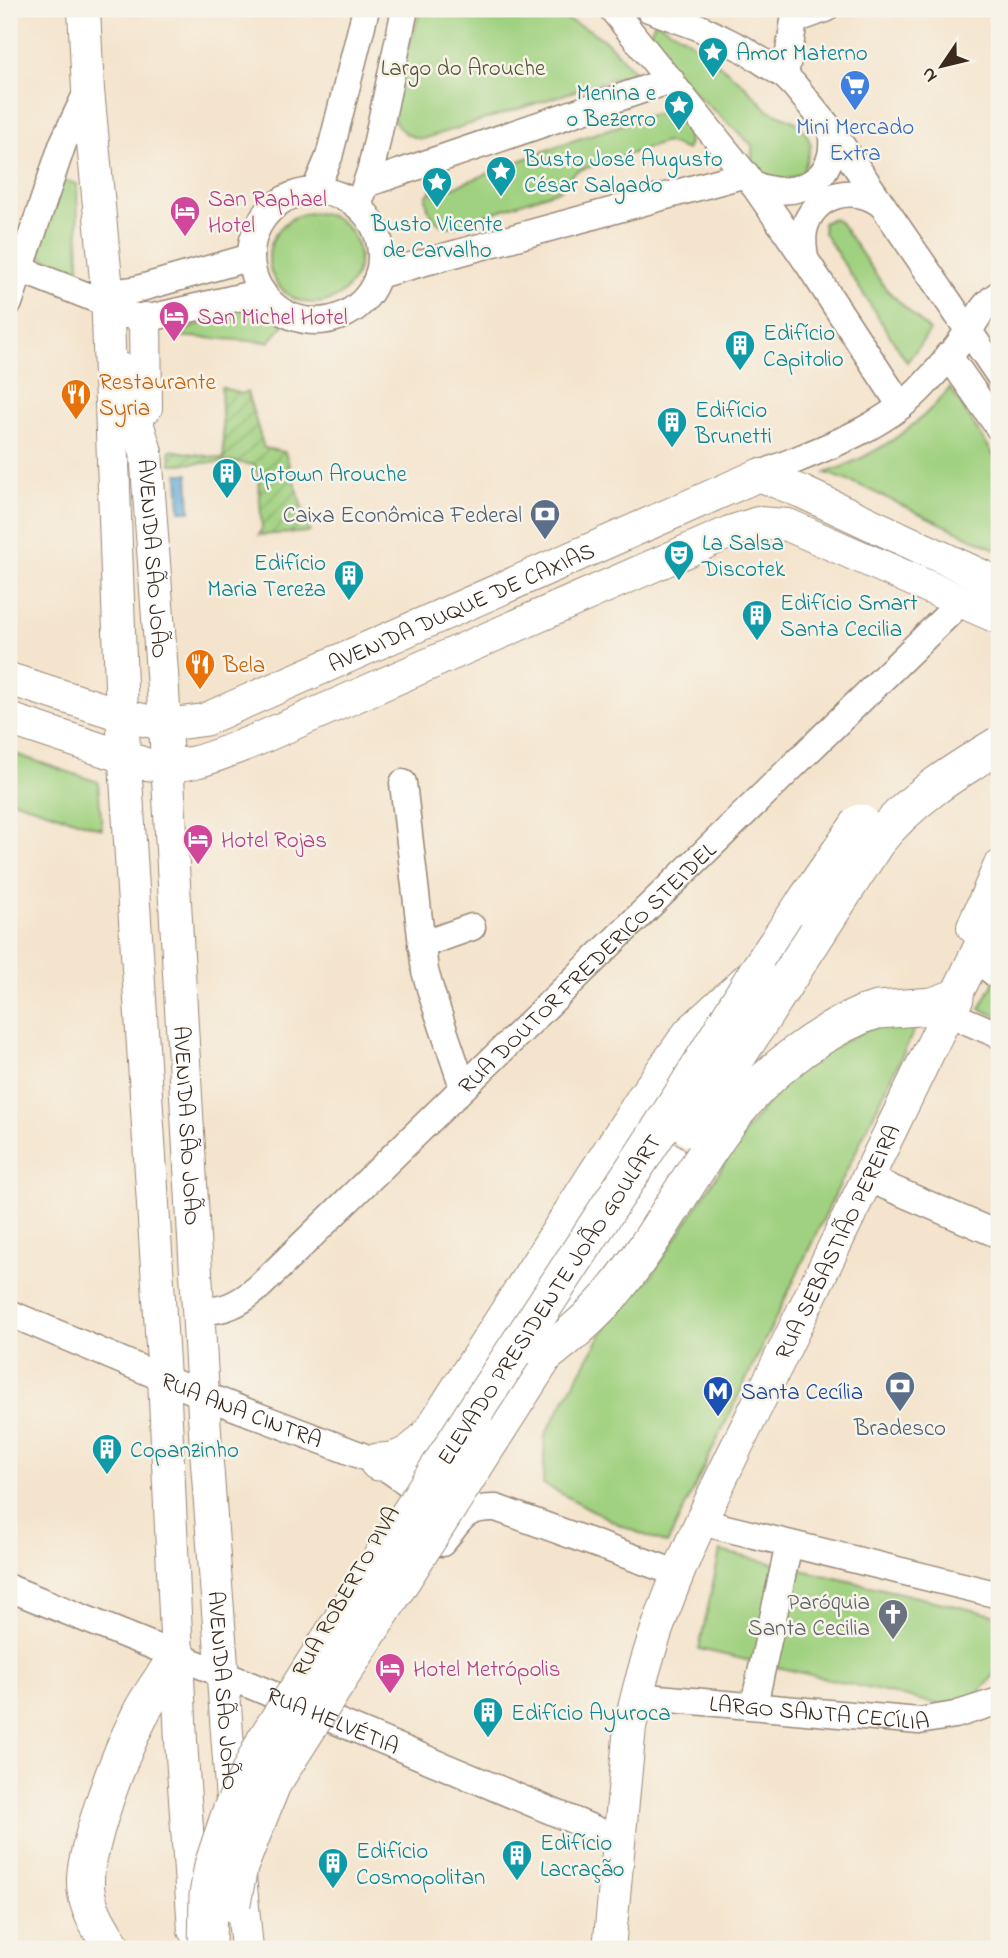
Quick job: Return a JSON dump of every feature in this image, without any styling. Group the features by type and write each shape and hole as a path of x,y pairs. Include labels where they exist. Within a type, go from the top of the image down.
{"highway":[{"name":"ELEVADO PRESIDENTE JOÃO GOULART","path":"207,1949 208,1895 213,1866 231,1811 265,1741 477,1408 681,1097 756,974 849,838 877,805 927,761 999,717"},
{"name":"ELEVADO PRESIDENTE JOÃO GOULART","path":"230,1949 233,1894 239,1867 272,1784 545,1355 876,842 898,817 926,792 999,745"},
{"path":"378,1462 398,1460 421,1445 646,1097 691,1034 756,974"},
{"path":"545,1355 572,1334 609,1298 663,1223 719,1134 765,1079 829,1031 864,1013 933,1006 972,985"},
{"path":"113,1949 87,1896 86,1874 111,1779 144,1708 178,1656"}],"main road":[{"name":"AVENIDA SÃO JOÃO","path":"84,9 88,90 108,297 122,715 164,1378 181,1741 195,1949"},
{"name":"AVENIDA SÃO JOÃO","path":"108,297 127,390 146,452 165,726 203,1395 231,1794 248,1949"},
{"path":"145,318 146,452"},
{"path":"999,584 802,492 759,475 758,523 788,525 999,618"},
{"name":"AVENIDA DUQUE DE CAXIAS","path":"9,679 165,726 194,722 216,716 759,475"},
{"name":"AVENIDA DUQUE DE CAXIAS","path":"9,719 125,758 167,767 203,761 668,559 758,523"},
{"path":"610,540 668,559"},
{"path":"972,985 969,934 999,867"},
{"name":"RUA SEBASTIÃO PEREIRA","path":"608,1949 630,1727 636,1696 660,1620 701,1522 867,1178 972,985 999,907"},
{"path":"248,1949 253,1932 255,1868 272,1813 287,1784 330,1718"}],"street":[{"path":"315,190 329,157 366,9"},
{"path":"405,9 362,195 379,242 381,259 378,275 370,292 358,305 343,315 325,320 307,320 289,315 274,305 262,292 254,275 251,257 253,236 269,210 285,198 315,190 362,195 671,80"},
{"path":"612,9 749,179 806,259 901,406 924,385 970,330 984,304 999,293"},
{"path":"649,9 698,27 743,49 785,75 831,130 999,375"},
{"path":"785,75 796,15 825,9"},
{"path":"9,303 15,267 88,90"},
{"path":"378,275 749,179 766,190 795,191 808,185 827,165 832,151 831,130"},
{"path":"806,259 803,242 806,225 814,209 828,198 845,193 862,194 887,210"},
{"path":"108,297 118,292 134,290 251,257"},
{"path":"15,267 108,297 127,315 145,318 262,292"},
{"path":"948,355 999,428"},
{"name":"AVENIDA DUQUE DE CAXIAS","path":"759,475 838,441 901,406"},
{"name":"RUA DOUTOR FREDERICO STEIDEL","path":"198,1311 225,1308 246,1298 962,601"},
{"path":"403,783 421,945 432,995 463,1087"},
{"path":"421,945 472,927"},
{"path":"972,985 999,1035"},
{"path":"867,1178 999,1235"},
{"name":"RUA ANA CINTRA","path":"9,1313 203,1395 378,1462 408,1483 425,1508 441,1545"},
{"name":"RUA ROBERTO PIVA","path":"282,1698 408,1483"},
{"path":"330,1718 396,1606 468,1512 480,1507 496,1508 679,1574"},
{"path":"701,1522 999,1595"},
{"path":"756,1696 789,1544"},
{"name":"RUA HELVÉTIA","path":"9,1588 282,1698 618,1839"},
{"name":"LARGO SANTA CECÍLIA","path":"636,1696 919,1721 955,1715 999,1701"}],"green space":[{"name":"Largo do Arouche","path":"421,9 542,9 590,30 608,43 635,72 423,139 416,138 401,129 389,108"},
{"path":"655,21 687,39 741,82 768,110 796,122 806,133 811,145 803,173 773,185 752,164 752,145 699,97 647,40"},
{"name":"Largo do Arouche","path":"664,113 681,122 687,132 687,150 666,142 577,171 567,179 562,189 455,226 438,223 428,209 426,197 432,189 434,195 560,145"},
{"path":"56,178 77,184 79,267 74,270 38,256"},
{"path":"314,213 331,216 346,226 356,241 359,258 356,275 346,290 331,300 314,303 297,300 282,290 272,275 269,258 272,241 282,226 297,216"},
{"path":"833,218 839,221 886,289 930,331 907,362 824,233 823,223"},
{"path":"256,298 271,312 287,321 269,342 174,336"},
{"path":"221,387 241,394 247,392 264,448 285,452 310,532 259,535 262,528 258,474 254,465 235,462 171,464 170,450 224,459"},
{"path":"950,388 999,463 999,551 857,484 826,473 862,458 894,439 923,416"},
{"path":"9,752 98,782 102,829 9,799"},
{"path":"999,972 999,1017 980,1009"},
{"path":"920,1018 667,1544 622,1526 543,1484 545,1435 609,1321 650,1278 745,1132 793,1070 867,1029"},
{"path":"720,1551 999,1616 999,1649 995,1671 982,1689 954,1708 699,1649"}],"water":[{"path":"178,474 188,474 190,511 180,511"}],"place":[{"name":"Amor Materno","path":"713,79"},
{"name":"Mini Mercado Extra","path":"855,112"},
{"name":"Menina e o Bezerro","path":"679,132"},
{"name":"Busto José Augusto César Salgado","path":"501,198"},
{"name":"Busto Vicente de Carvalho","path":"437,209"},
{"name":"San Raphael Hotel","path":"185,238"},
{"name":"San Michel Hotel","path":"174,343"},
{"name":"Edifício Capitolio","path":"740,372"},
{"name":"Restaurante Syria","path":"76,421"},
{"name":"Edifício Brunetti","path":"672,449"},
{"name":"Uptown Arouche","path":"227,500"},
{"name":"Caixa Econômica Federal","path":"545,541"},
{"name":"La Salsa Discotek","path":"679,582"},
{"name":"Edifício Maria Tereza","path":"349,602"},
{"name":"Edifício Smart Santa Cecilia","path":"757,642"},
{"name":"Bela","path":"200,691"},
{"name":"Hotel Rojas","path":"198,866"},
{"name":"Bradesco","path":"900,1413"},
{"name":"Santa Cecília","path":"718,1418"},
{"name":"Copanzinho","path":"107,1476"},
{"name":"Paróquia Santa Cecilia","path":"893,1641"},
{"name":"Hotel Metrópolis","path":"390,1695"},
{"name":"Edifício Ayuroca","path":"488,1739"},
{"name":"Edifício Lacração","path":"517,1882"},
{"name":"Edifício Cosmopolitan","path":"333,1890"}]}
